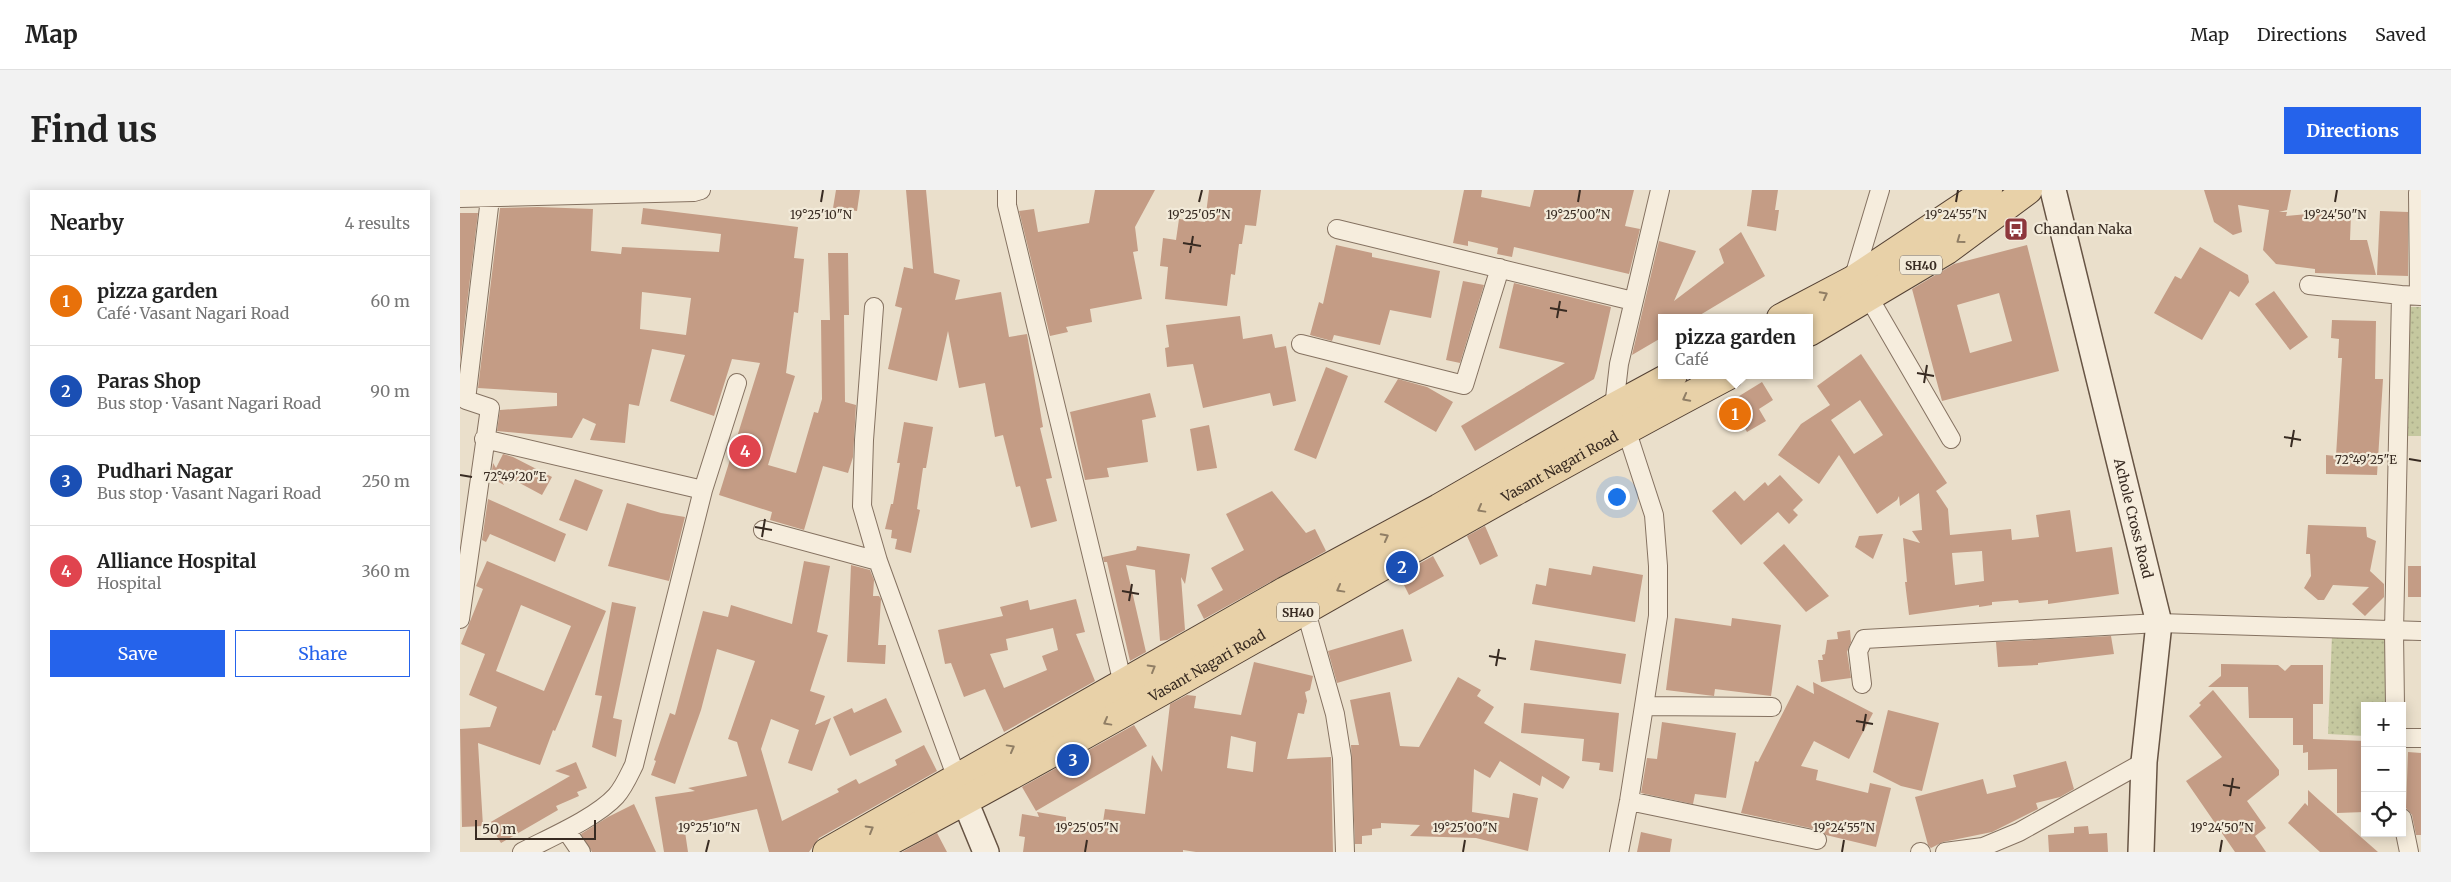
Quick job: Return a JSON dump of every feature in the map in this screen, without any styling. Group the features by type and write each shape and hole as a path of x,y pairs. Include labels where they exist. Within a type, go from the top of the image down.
{"main road":[{"name":"SH40","path":"1813,329 1860,288 1988,190"},
{"name":"SH40","path":"1792,314 1860,288 1947,250 2028,190"},
{"name":"Vasant Nagari Road","path":"1620,418 1668,379"},
{"name":"Vasant Nagari Road","path":"869,852 961,790 1620,418 1719,379"},
{"name":"Vasant Nagari Road","path":"827,852 961,790"}],"street":[{"path":"460,198 491,194 694,192 701,190"},
{"path":"1007,190 1007,205 1131,694"},
{"path":"1619,852 1629,801 1658,616 1658,566 1654,515 1620,418 1619,364 1660,190"},
{"path":"1880,190 1860,288 1951,439"},
{"name":"Achole Cross Road","path":"2053,190 2159,623 2144,762 2140,852"},
{"path":"2309,284 2420,296 2418,193"},
{"path":"460,620 484,439 490,408 466,400 491,194"},
{"path":"1337,229 1633,301"},
{"path":"1301,344 1464,385 1500,268"},
{"path":"2395,702 2394,632 2401,295"},
{"path":"874,307 864,440 862,506 878,561 961,790 986,852"},
{"path":"522,852 566,830 616,796 634,765 703,490 737,383"},
{"path":"484,439 703,490"},
{"path":"763,530 878,561"},
{"path":"1295,600 1335,714 1342,758 1345,852"},
{"path":"1862,684 1858,651 1864,639 2159,623 2394,632 2421,631"},
{"path":"1644,706 1772,707"},
{"path":"2406,738 2421,738"},
{"path":"1944,852 1983,847 2019,832 2144,762"},
{"path":"1629,801 1817,840"},
{"path":"566,830 581,852"},
{"path":"2406,837 2409,852"}],"green space":[{"path":"2404,307 2421,307 2421,436 2401,436"},
{"path":"2332,635 2389,638 2391,702 2361,702 2361,736 2328,734"}],"building":[{"path":"836,190 860,190 857,211 833,208"},
{"path":"906,190 926,190 934,273 960,280 955,300 1001,292 1009,337 1027,334 1043,427 1040,428 1052,478 1046,479 1057,521 1031,528 1020,486 1016,487 1003,435 995,437 985,383 959,388 948,331 937,381 888,369 902,308 895,306 904,267 913,269"},
{"path":"1095,190 1155,190 1135,227 1138,251 1133,252 1142,299 1090,309 1092,322 1066,327 1068,332 1050,336 1019,211 1034,209 1038,232 1089,223"},
{"path":"1209,190 1261,190 1256,226 1245,225 1242,244 1239,244 1235,275 1231,274 1227,306 1165,299 1168,267 1160,266 1163,238 1176,240 1179,219 1205,222"},
{"path":"1464,190 1482,190 1481,197 1530,207 1534,190 1634,190 1625,226 1640,229 1629,274 1514,247 1512,257 1497,254 1498,248 1468,241 1468,246 1453,243"},
{"path":"1752,190 1778,190 1775,210 1779,210 1776,231 1747,226"},
{"path":"2204,190 2291,190 2287,210 2279,212 2287,212 2286,216 2319,213 2351,214 2350,240 2367,240 2376,275 2315,273 2315,269 2276,264 2263,250 2269,210 2238,205 2242,232 2233,235 2214,222"},
{"path":"500,208 593,209 591,251 621,254 622,247 719,252 721,234 641,224 643,208 798,227 794,258 804,259 798,313 794,312 786,373 795,376 768,465 796,473 814,412 818,413 822,399 821,320 830,320 828,253 848,253 849,315 844,315 845,402 856,405 853,457 848,473 823,466 804,530 770,520 772,512 719,495 760,363 732,359 714,416 670,401 685,355 652,349 639,406 629,404 625,443 590,440 596,424 583,418 572,438 497,431 500,410 557,406 557,393 478,388","holes":["642,292 691,298 686,335 640,329"]},
{"path":"2380,211 2408,212 2408,276 2377,275"},
{"path":"460,213 478,213 460,361"},
{"path":"1741,232 1765,276 1702,314 1658,314 1658,340 1632,355 1659,241 1696,251 1674,301 1724,263 1719,249"},
{"path":"1336,245 1372,253 1372,257 1440,271 1431,318 1390,310 1380,345 1334,335 1332,341 1310,335 1319,302 1323,304"},
{"path":"2027,245 2059,371 1942,401 1912,289 1954,264","holes":["1999,293 2012,341 1970,353 1957,305"]},
{"path":"2200,247 2248,275 2249,282 2239,297 2230,291 2202,340 2154,313 2175,276 2181,279"},
{"path":"1463,281 1484,285 1460,363 1446,360"},
{"path":"1514,283 1611,307 1597,370 1594,379 1475,451 1461,426 1565,363 1499,348"},
{"path":"2274,291 2308,337 2290,350 2255,304"},
{"path":"1240,316 1243,339 1272,334 1275,348 1286,346 1296,401 1273,406 1270,393 1203,408 1193,364 1167,367 1165,348 1169,347 1166,325"},
{"path":"2332,320 2376,321 2375,379 2383,379 2377,475 2326,474 2326,455 2336,456 2342,358 2338,358 2339,339 2331,338"},
{"path":"1861,354 1947,483 1936,491 1948,509 1950,535 2011,529 2012,540 2039,537 2036,515 2070,510 2076,552 2112,547 2119,594 2048,604 2048,600 2019,603 2018,600 1992,602 1992,605 1979,607 1979,605 1909,615 1903,538 1920,543 1912,531 1922,530 1919,493 1900,506 1899,496 1897,500 1877,514 1839,455 1819,484 1778,455 1801,424 1830,405 1817,386","holes":["1860,400 1883,435 1854,454 1831,420","1982,551 1984,581 1955,585 1952,553"]},
{"path":"1326,367 1348,376 1316,459 1294,450"},
{"path":"1398,379 1427,387 1453,402 1436,432 1384,402"},
{"path":"1762,382 1773,400 1759,409 1766,421 1747,432 1738,416 1726,423 1718,409"},
{"path":"1150,393 1156,417 1142,420 1148,462 1107,468 1109,477 1085,480 1070,412"},
{"path":"904,422 933,427 926,468 923,468 917,509 920,510 911,553 895,549 897,539 891,538 892,530 885,529 891,504 893,504"},
{"path":"1209,425 1217,468 1197,471 1190,429"},
{"path":"503,454 513,457 552,477 542,495 497,471 504,485 491,478 493,463 496,468"},
{"path":"1780,475 1803,500 1793,510 1798,515 1789,524 1778,512 1741,545 1712,511 1735,491 1744,501 1765,482 1768,486"},
{"path":"575,479 603,490 587,531 559,520"},
{"path":"1272,491 1306,533 1315,529 1326,551 1204,619 1197,605 1223,590 1211,568 1244,550 1226,514"},
{"path":"488,499 566,534 555,562 490,534 486,542 482,540"},
{"path":"627,503 661,513 685,517 669,581 608,566"},
{"path":"2308,525 2366,527 2367,537 2376,541 2370,571 2384,584 2384,597 2365,616 2352,604 2369,587 2333,585 2324,600 2318,600 2304,588 2311,576 2310,554 2306,554"},
{"path":"1485,526 1498,556 1480,565 1467,536"},
{"path":"1883,534 1873,559 1855,547 1859,536"},
{"path":"1784,544 1829,596 1806,612 1763,563"},
{"path":"1137,546 1190,554 1185,584 1181,577 1185,630 1167,640 1160,641 1155,570 1126,565 1146,652 1130,661 1107,562 1104,562 1103,557 1136,550"},
{"path":"1433,556 1444,576 1409,595 1399,575"},
{"path":"487,561 606,611 555,731 553,730 540,765 478,743 483,826 462,827 460,729 490,727 497,707 469,695 485,654 461,644 483,589 476,586","holes":["521,605 571,626 544,691 496,671"]},
{"path":"804,561 830,566 817,632 828,635 810,691 825,696 815,725 831,718 812,771 788,763 799,730 771,719 761,749 782,821 839,792 837,789 856,779 859,784 897,765 895,760 924,745 937,771 819,838 809,852 769,852 757,809 684,825 688,852 664,852 655,797 695,791 688,788 747,776 737,742 728,739 755,661 717,649 701,710 675,784 651,775 656,761 654,760 670,713 675,715 703,611 728,617 731,605 792,624"},
{"path":"851,565 870,570 874,580 873,596 879,596 881,599 878,645 886,645 885,664 847,662"},
{"path":"1593,566 1643,575 1635,622 1532,604 1536,584 1546,586 1549,568 1591,575"},
{"path":"2408,566 2421,566 2421,597 2408,597"},
{"path":"1076,599 1085,632 1076,634 1095,681 1004,732 985,689 964,697 951,663 945,664 938,630 1003,616 1000,607 1028,600 1030,610","holes":["1053,628 1058,650 1042,656 1047,670 1004,688 990,654 1008,650 1006,639"]},
{"path":"612,602 636,607 613,718 622,720 616,757 592,747 602,696 595,695"},
{"path":"1675,618 1731,626 1732,618 1781,625 1771,696 1715,689 1714,696 1666,690"},
{"path":"1403,629 1412,661 1337,683 1328,651"},
{"path":"1850,630 1851,642 1847,652 1851,678 1821,682 1818,660 1823,660 1822,655 1825,654 1827,640 1838,639 1837,632"},
{"path":"2111,636 2114,654 2038,663 2038,665 1998,667 1996,642"},
{"path":"1535,640 1626,654 1621,684 1530,670"},
{"path":"1254,662 1313,676 1310,690 1305,692 1307,701 1304,714 1298,713 1287,759 1331,757 1333,852 1196,852 1183,850 1183,852 1023,852 1025,837 1019,836 1022,814 1039,817 1037,812 1066,817 1066,823 1102,828 1105,809 1145,814 1152,755 1162,772 1170,704 1187,695 1196,696 1194,708 1241,715","holes":["1231,736 1256,742 1253,772 1227,768"]},
{"path":"2221,664 2278,665 2285,671 2291,665 2323,665 2323,704 2313,704 2313,739 2361,741 2361,812 2337,813 2337,769 2308,770 2308,752 2303,753 2303,745 2293,745 2293,718 2249,718 2248,687 2208,687 2221,676"},
{"path":"1458,677 1481,690 1477,696 1494,707 1484,723 1570,777 1563,789 1542,776 1540,786 1500,761 1490,778 1474,769 1472,812 1509,818 1513,793 1538,798 1528,851 1476,838 1410,836 1420,825 1381,823 1381,828 1372,829 1372,835 1362,836 1362,844 1355,844 1351,745 1359,745 1350,700 1390,692 1400,746 1419,747"},
{"path":"1813,682 1873,713 1849,759 1814,741 1801,766 1818,770 1816,780 1868,793 1870,783 1891,788 1876,847 1826,835 1819,830 1741,813 1755,761 1758,762 1797,685 1814,694"},
{"path":"2213,690 2279,770 2279,775 2247,801 2266,828 2255,836 2266,852 2235,852 2186,781 2222,757 2189,716"},
{"path":"886,698 902,732 850,756 833,717 852,708 854,713"},
{"path":"1524,703 1619,713 1613,772 1599,770 1600,763 1582,761 1584,739 1521,733"},
{"path":"1888,710 1939,723 1922,791 1901,786 1873,772"},
{"path":"1662,722 1736,733 1726,798 1695,794 1693,804 1641,793 1647,758 1657,759"},
{"path":"1134,725 1147,746 1036,811 1022,787"},
{"path":"2408,752 2421,753 2421,835 2416,835 2412,815 2406,808"},
{"path":"2066,761 2074,789 2060,797 2036,803 2038,809 1992,832 1943,842 1931,848 1928,845 1915,797 1983,779 1987,794 2016,787 2013,775"},
{"path":"576,762 587,788 577,792 579,796 556,806 558,810 501,843 489,823 570,776 555,771"},
{"path":"2308,790 2378,852 2320,852 2288,823 2305,803 2308,806"},
{"path":"634,804 656,852 592,852 581,834"},
{"path":"2088,826 2089,834 2107,833 2108,852 2049,852 2048,835 2074,833 2074,827"},
{"path":"1641,832 1672,839 1670,852 1637,852"},
{"path":"937,833 947,852 902,852"}],"place":[{"name":"Chandan Naka","path":"2016,229"},
{"name":"pizza garden","path":"1735,414"},
{"name":"Alliance Hospital","path":"745,451"},
{"name":"Paras Shop","path":"1402,567"},
{"name":"Pudhari Nagar","path":"1073,760"}]}
